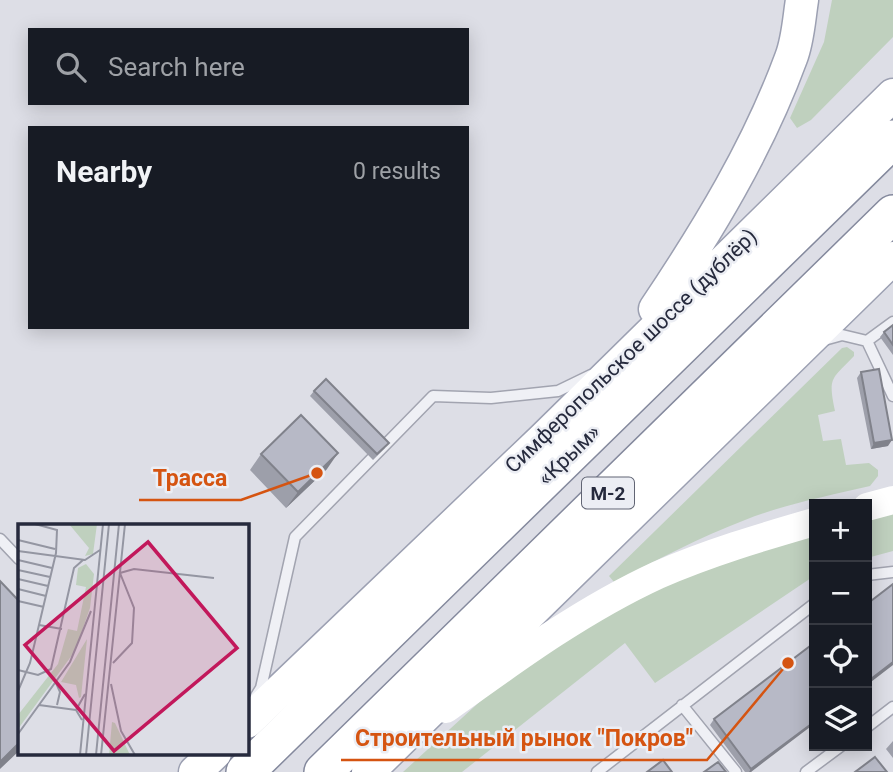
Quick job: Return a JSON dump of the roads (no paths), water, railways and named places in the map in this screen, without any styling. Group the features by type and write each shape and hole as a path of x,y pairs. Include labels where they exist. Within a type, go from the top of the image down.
{"highway":[{"name":"«Крым»","path":"244,772 893,139"},
{"name":"М-2","path":"323,772 893,214"}],"main road":[{"path":"620,362 700,241 747,157 792,56 802,0"},
{"name":"Симферопольское шоссе (дублёр)","path":"248,721 369,607 893,95"},
{"path":"368,772 893,258"},
{"path":"872,506 893,500"},
{"path":"390,750 584,614 659,575 763,537 809,523"},
{"path":"195,772 214,754"}],"lane":[{"path":"783,366 822,340 842,335 867,341 893,322"},
{"path":"867,341 893,396"},
{"path":"248,709 261,688 295,537 433,396 491,398 558,391 620,362"},
{"path":"0,539 18,558"},
{"path":"872,574 893,572"},
{"path":"597,772 809,608"},
{"path":"682,705 736,772"},
{"path":"872,723 893,707"},
{"path":"806,772 834,751"}],"place":[{"name":"Трасса","path":"317,473"},
{"name":"Строительный рынок \"Покров\"","path":"788,663"}]}
